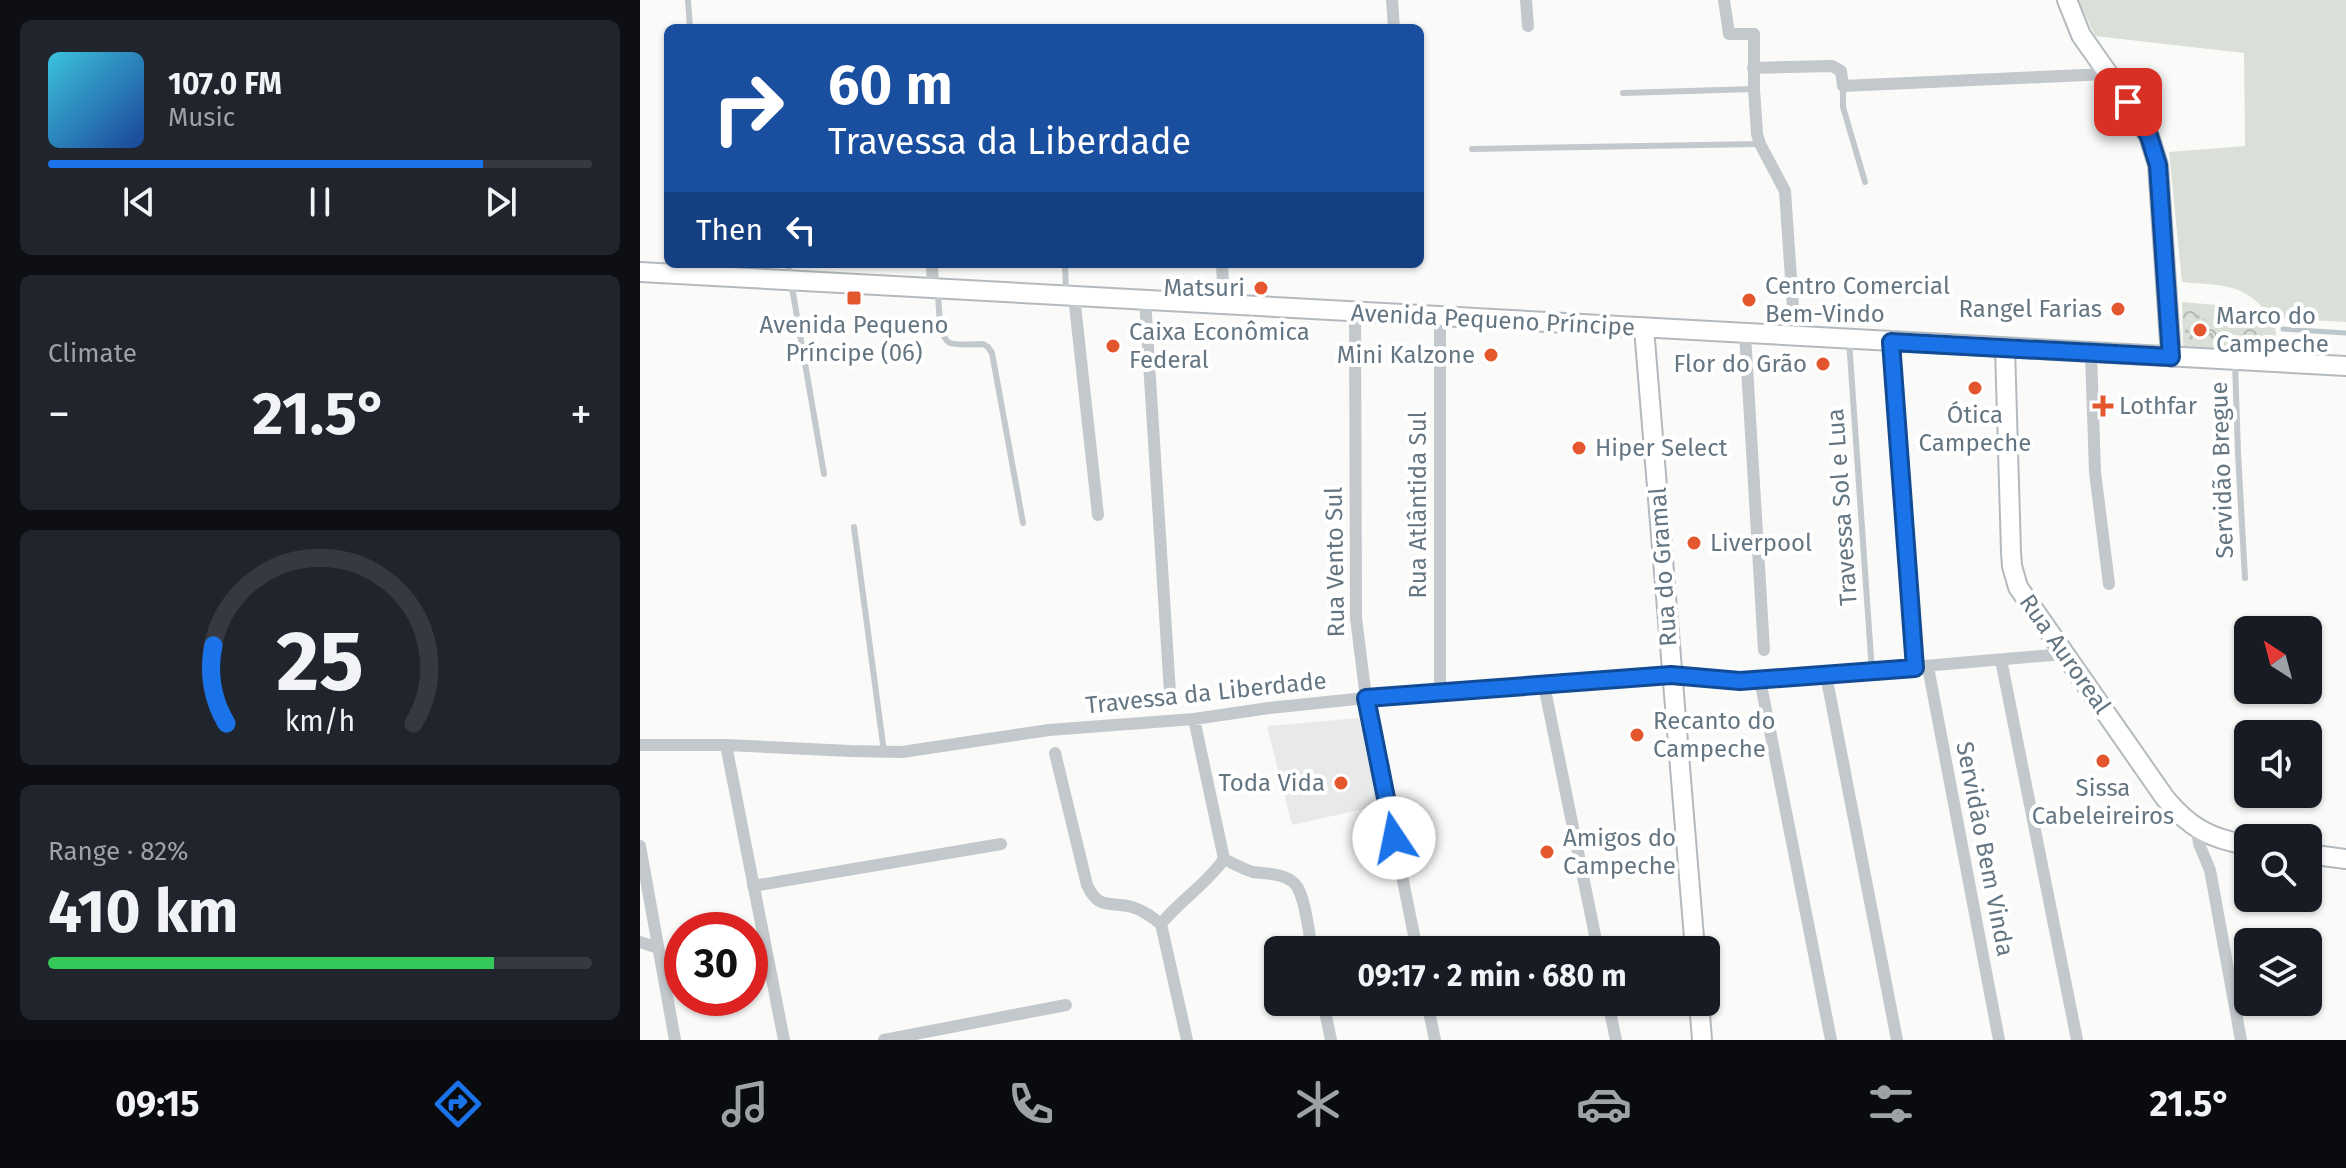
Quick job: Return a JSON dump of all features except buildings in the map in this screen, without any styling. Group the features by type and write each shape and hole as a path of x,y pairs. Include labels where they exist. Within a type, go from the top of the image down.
{"main road":[{"path":"2067,0 2081,35 2144,127 2158,165 2171,357"},
{"name":"Avenida Pequeno Príncipe","path":"640,272 790,272 936,288 2346,366"},
{"name":"Rua do Gramal","path":"1644,328 1694,936"},
{"name":"Rua Auroreal","path":"2005,348 2014,576 2064,654 2179,815 2204,832 2234,841"},
{"path":"2322,856 2346,859"},
{"path":"1700,1016 1702,1040"}],"street":[{"path":"1392,0 1394,24"},
{"path":"1526,0 1528,26"},
{"path":"1724,0 1729,34 1754,34 1755,118 1760,144 1785,191 1795,336"},
{"path":"1753,68 1832,66 1841,71 1843,86 2106,74"},
{"path":"933,268 936,288"},
{"path":"1222,268 1224,304"},
{"path":"1070,296 1098,515"},
{"path":"1145,300 1170,693"},
{"name":"Rua Vento Sul","path":"1355,312 1356,618 1366,698 1414,936"},
{"name":"Rua Atlântida Sul","path":"1440,317 1440,693"},
{"path":"1745,334 1764,650"},
{"name":"Servidão Bem Vinda","path":"1891,342 1922,667 1999,1040"},
{"path":"2091,353 2095,472 2109,584"},
{"name":"Travessa da Liberdade","path":"640,745 726,745 884,752 1049,730 1194,719 1366,698 1671,675 1720,681 1760,680 2064,654"},
{"path":"2001,660 2077,1040"},
{"path":"1826,675 1897,1040"},
{"path":"1760,680 1831,1040"},
{"path":"1544,685 1595,936"},
{"path":"1161,924 1172,909 1215,872 1224,859 1194,719"},
{"path":"726,745 784,1040"},
{"path":"1055,753 1087,885 1098,901 1107,905 1130,906 1161,924 1187,1040"},
{"path":"2204,832 2212,850 2210,870 2241,1040"},
{"path":"753,886 1001,844"},
{"path":"640,846 675,1040"},
{"path":"1224,859 1251,871 1287,878 1296,884 1309,936"},
{"path":"640,942 658,948"},
{"path":"884,1040 1066,1005"},
{"path":"1326,1016 1331,1040"},
{"path":"1430,1016 1435,1040"},
{"path":"1611,1016 1616,1040"}],"lane":[{"path":"688,0 690,24"},
{"path":"1843,86 1843,107 1865,182"},
{"path":"1623,93 1754,89"},
{"path":"1472,149 1760,144"},
{"path":"1066,268 1070,296"},
{"path":"790,272 824,474"},
{"path":"936,288 945,340 983,344 992,353 1023,523"},
{"name":"Travessa Sol e Lua","path":"1849,339 1872,672"},
{"name":"Servidão Bregue","path":"2235,360 2245,578"},
{"path":"854,527 884,752"}],"path":[{"path":"2197,315 2217,343"},
{"path":"2190,339 2203,321"},
{"path":"2178,330 2213,335"}],"shaded area":[{"path":"1359,718 1381,805 1292,825 1267,726"}],"green space":[{"path":"2078,0 2346,0 2346,322 2272,318 2252,298 2232,288 2182,282 2169,152 2245,146 2244,53 2095,36"},
{"path":"2182,302 2240,307 2272,318 2276,332 2275,350 2183,347"}],"waterway":[{"path":"2283,329 2346,333"}],"place":[{"name":"Matsuri","path":"1261,288"},
{"name":"Avenida Pequeno Príncipe (06)","path":"854,298"},
{"name":"Centro Comercial Bem-Vindo","path":"1749,300"},
{"name":"Rangel Farias","path":"2118,309"},
{"name":"Marco do Campeche","path":"2200,330"},
{"name":"Caixa Econômica Federal","path":"1113,346"},
{"name":"Mini Kalzone","path":"1491,355"},
{"name":"Flor do Grão","path":"1823,364"},
{"name":"Ótica Campeche","path":"1975,388"},
{"name":"Lothfar","path":"2103,406"},
{"name":"Hiper Select","path":"1579,448"},
{"name":"Liverpool","path":"1694,543"},
{"name":"Recanto do Campeche","path":"1637,735"},
{"name":"Sissa Cabeleireiros","path":"2103,761"},
{"name":"Toda Vida","path":"1341,783"},
{"name":"Amigos do Campeche","path":"1547,852"}],"route":[{"path":"1394,838 1366,698 1671,675 1740,681 1915,668 1891,342 2171,357 2158,165 2149,136 2128,102"}]}
